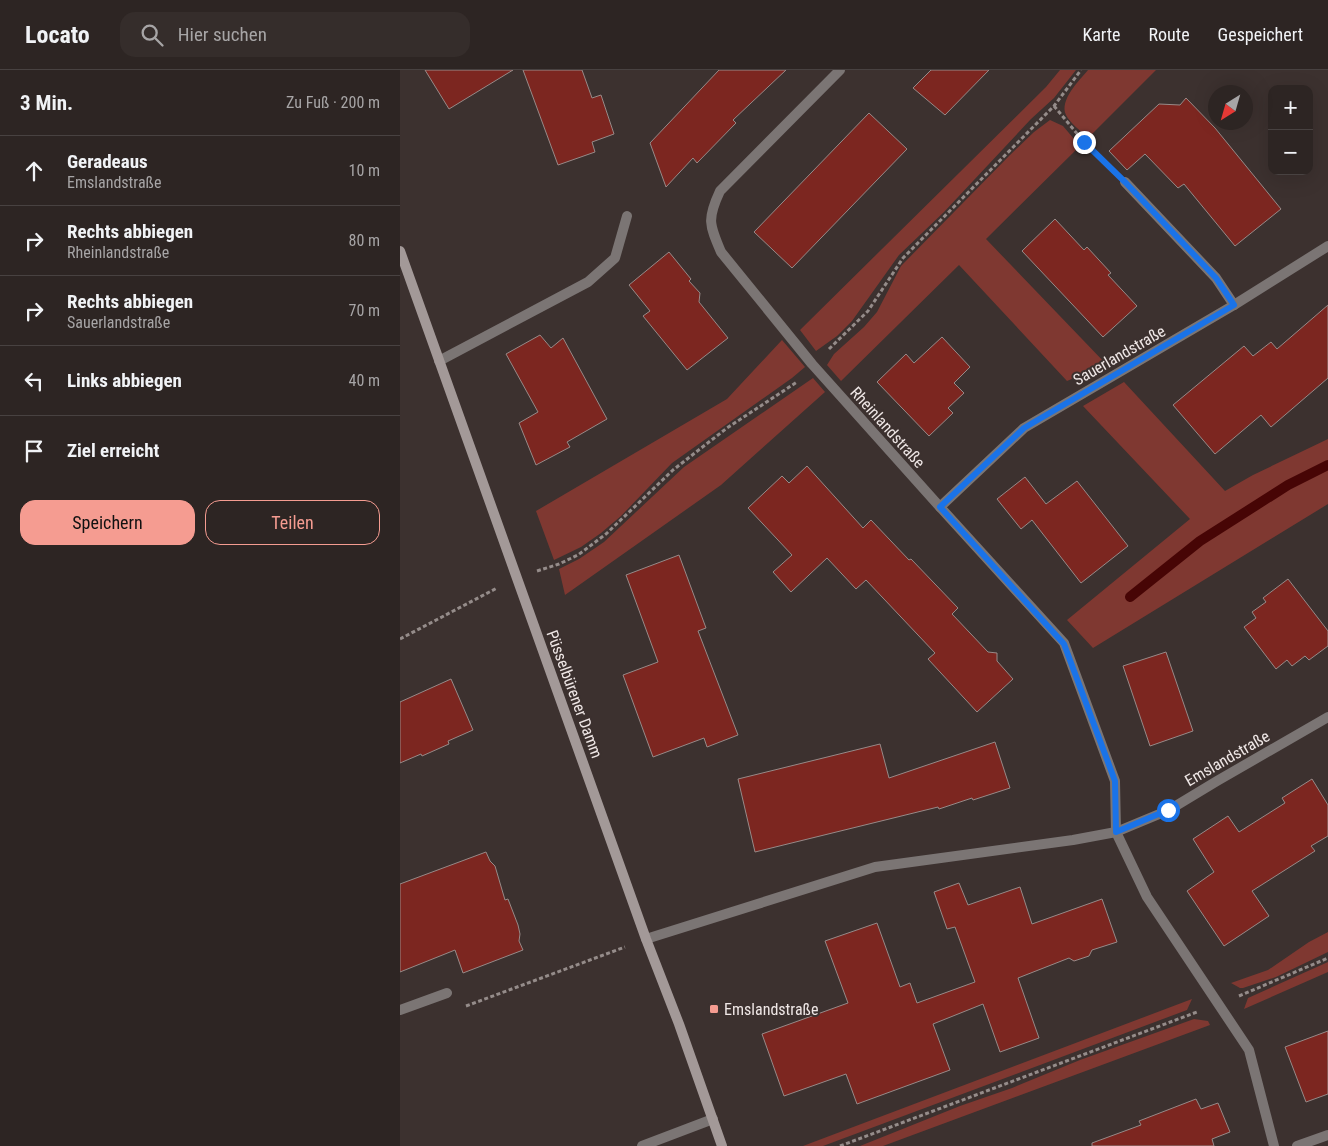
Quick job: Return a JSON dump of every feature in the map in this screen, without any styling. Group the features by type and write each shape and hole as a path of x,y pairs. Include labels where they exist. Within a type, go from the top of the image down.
{"main road":[{"name":"Püsselbürener Damm","path":"400,252 646,940 677,1018 722,1146"}],"street":[{"name":"Rheinlandstraße","path":"840,70 720,191 710,212 712,232 721,252 812,364 1064,644 1115,781 1116,832"},
{"path":"1125,182 1216,278 1234,305"},
{"path":"440,361 588,282 615,258 627,216"},
{"name":"Sauerlandstraße","path":"940,507 1024,428 1234,305 1328,246"},
{"name":"Emslandstraße","path":"646,940 875,867 1074,840 1116,832 1168,810 1328,717"},
{"path":"1116,832 1147,897 1249,1050 1274,1146"},
{"path":"400,1010 447,993"},
{"path":"642,1146 713,1119"},
{"path":"1298,1146 1328,1135"}],"path":[{"path":"1054,106 1084,142 1125,182"},
{"path":"400,638 517,578"},
{"path":"459,1009 646,940"},
{"path":"840,1146 1197,1012 1220,1008 1240,996 1328,958"}],"shaded area":[{"path":"1060,70 1076,70 1054,98 1031,119 944,212 899,255 852,321 837,336 816,351 800,330 1046,87"},
{"path":"1088,70 1156,70 1088,138 1066,115 1065,103 1075,85"},
{"path":"1050,120 1063,126 1080,146 986,239 1106,364 1067,381 959,265 841,381 827,365 834,354 864,327 877,312 901,266 1010,155 1034,132"},
{"path":"782,340 805,367 672,463 621,516 601,533 581,547 554,560 536,511 727,399"},
{"path":"813,378 825,392 721,485 565,595 559,569 579,559 604,542 684,467"},
{"path":"1124,382 1225,491 1253,475 1328,439 1328,504 1093,648 1067,620 1190,519 1083,406"},
{"path":"1328,932 1328,952 1276,977 1243,988 1231,983 1268,970 1309,942"},
{"path":"1328,962 1328,972 1244,1009 1248,998"},
{"path":"1192,999 1187,1010 823,1146 803,1146"},
{"path":"1194,1019 1208,1021 1210,1025 883,1146 860,1146 1080,1060"}],"building":[{"path":"425,70 513,70 449,109"},
{"path":"523,70 582,70 592,98 601,95 614,134 592,142 595,152 558,165"},
{"path":"719,70 786,70 733,120 736,123 697,163 693,158 666,187 650,143"},
{"path":"931,70 989,70 945,115 913,88"},
{"path":"1186,98 1208,121 1208,130 1217,130 1281,209 1235,246 1184,184 1178,188 1145,154 1127,170 1109,151 1159,104 1180,105"},
{"path":"869,113 907,149 792,268 754,232"},
{"path":"1055,219 1084,250 1087,247 1111,273 1108,275 1137,306 1103,337 1022,251"},
{"path":"669,252 691,279 689,281 700,293 699,302 728,338 687,370 643,316 650,311 629,285"},
{"path":"1328,305 1328,378 1271,427 1261,415 1215,454 1173,405 1244,346 1253,356 1271,342 1277,349"},
{"path":"540,335 551,348 563,338 607,419 567,442 570,447 536,465 519,423 538,412 506,354"},
{"path":"942,337 970,367 954,383 964,393 948,408 953,413 929,436 877,382 906,354 914,363"},
{"path":"807,466 863,528 871,520 909,560 911,559 958,608 952,614 988,652 997,653 997,661 1013,679 977,712 928,659 935,653 866,580 856,589 827,558 791,592 773,572 792,555 748,508 782,476 789,483"},
{"path":"1025,477 1046,504 1077,481 1128,546 1081,583 1032,520 1021,529 997,499"},
{"path":"679,555 706,628 698,631 738,735 707,747 704,738 653,757 623,675 658,662 626,575"},
{"path":"1288,579 1328,631 1328,646 1309,660 1305,656 1292,666 1287,660 1276,669 1244,627 1256,618 1252,612 1266,602 1263,598"},
{"path":"1166,652 1193,731 1150,746 1123,666"},
{"path":"451,679 473,730 448,741 449,744 400,763 400,702"},
{"path":"995,742 1010,788 939,809 938,807 755,852 738,779 880,744 889,778"},
{"path":"1312,779 1328,805 1328,836 1311,846 1315,851 1252,891 1269,916 1224,946 1187,891 1214,872 1193,839 1228,816 1239,832 1285,803 1282,798"},
{"path":"486,852 490,861 495,866 505,900 508,899 518,925 519,941 523,950 463,973 455,950 400,972 400,884"},
{"path":"959,883 968,905 1020,887 1032,924 1102,899 1117,942 1092,950 1089,956 1074,961 1069,958 1018,978 1039,1038 1000,1052 983,1004 933,1024 950,1070 857,1104 846,1074 784,1096 762,1034 848,1003 825,941 877,923 900,987 910,983 917,1003 975,982 955,927 947,929 934,892"},
{"path":"1328,1031 1328,1094 1306,1102 1285,1047"},
{"path":"1196,1099 1201,1109 1218,1103 1230,1132 1212,1139 1214,1146 1092,1146 1092,1143 1141,1125 1139,1121"}],"waterway":[{"path":"1130,597 1200,541 1288,485 1328,465"}],"place":[{"name":"Emslandstraße","path":"714,1009"}],"route":[{"path":"1084,142 1125,182 1216,278 1234,305 1024,428 940,507 1064,644 1115,781 1116,832 1168,810"}]}
